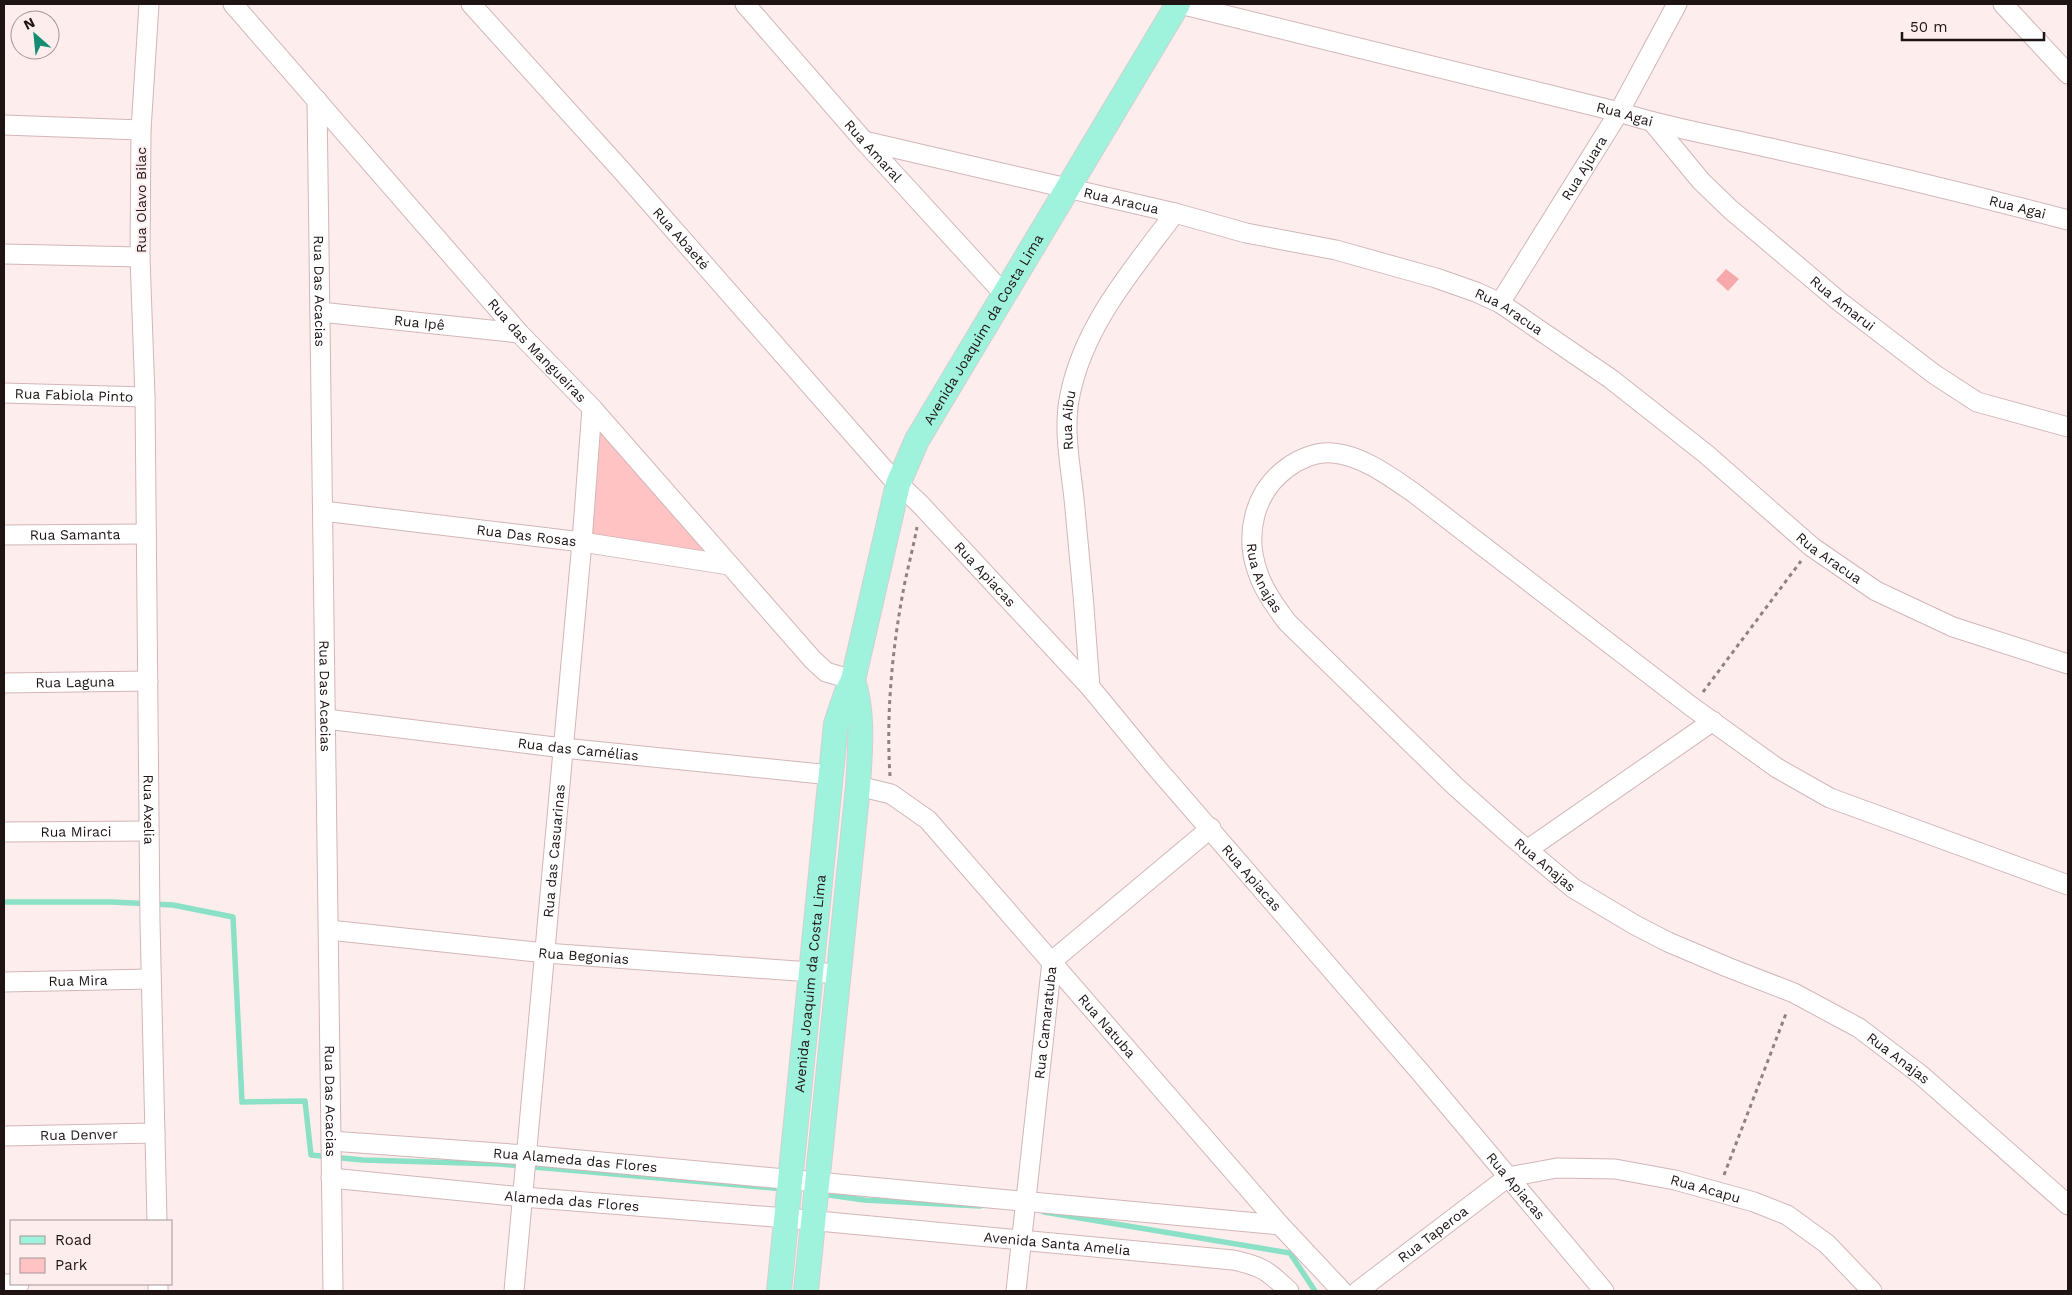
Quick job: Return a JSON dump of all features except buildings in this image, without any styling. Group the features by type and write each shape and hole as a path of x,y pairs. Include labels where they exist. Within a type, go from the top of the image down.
{"main road":[{"name":"Avenida Joaquim da Costa Lima","path":"779,1291 836,724 853,680 894,480 1067,188 1179,4"},
{"name":"Avenida Joaquim da Costa Lima","path":"806,1291 858,786 862,733 859,701 853,680"}],"street":[{"name":"Rua Olavo Bilac","path":"145,397 140,257 141,130 149,4"},
{"name":"Rua das Mangueiras","path":"233,4 519,333 592,408 813,660 826,672 853,680"},
{"name":"Rua Abaeté","path":"471,4 623,172 894,480"},
{"name":"Rua Amaral","path":"745,4 864,141 1004,294"},
{"name":"Rua Agai","path":"1179,4 1619,112 1654,124 1797,154 1968,194 2068,220"},
{"name":"Rua Ajuara","path":"1500,303 1619,112 1677,4"},
{"path":"2003,4 2068,74"},
{"name":"Rua Das Acacias","path":"318,100 333,1291"},
{"name":"Rua Amarui","path":"1654,124 1701,180 1730,209 1840,302 1934,374 1977,402 2068,427"},
{"path":"4,125 141,130"},
{"name":"Rua Aracua","path":"864,141 1175,213 1246,234 1291,240 1366,257 1476,292 1500,303 1618,385 1706,454 1812,547 1876,591 1920,614 1985,639 2068,664"},
{"name":"Rua Aibu","path":"1090,687 1085,602 1067,426 1070,396 1082,358 1096,325 1122,282 1175,213"},
{"path":"4,254 140,257"},
{"name":"Rua Ipê","path":"320,312 519,333"},
{"name":"Rua Fabiola Pinto","path":"4,393 145,397"},
{"name":"Rua Axelia","path":"145,397 151,979 157,1220"},
{"name":"Rua das Casuarinas","path":"514,1291 564,748 592,408"},
{"name":"Rua Anajas","path":"2068,885 1830,798 1777,768 1712,722 1414,493 1380,470 1333,453 1315,454 1294,463 1277,475 1262,494 1253,517 1253,547 1258,573 1276,607 1287,622 1455,786 1527,850 1573,888 1635,925 1727,968 1794,993 1858,1028 1921,1075 2068,1205"},
{"name":"Rua Apiacas","path":"894,480 920,504 1090,687 1155,766 1211,828 1604,1291"},
{"name":"Rua Das Rosas","path":"323,512 582,542 729,565"},
{"name":"Rua Samanta","path":"4,535 146,534"},
{"name":"Rua Laguna","path":"4,683 148,681"},
{"name":"Rua das Camélias","path":"326,719 564,748 830,775"},
{"path":"1527,850 1712,722"},
{"name":"Rua Natuba","path":"858,786 891,794 928,820 1280,1225 1342,1291"},
{"name":"Rua Camaratuba","path":"1016,1291 1024,1202 1052,961 1211,828"},
{"name":"Rua Miraci","path":"4,832 149,831"},
{"name":"Rua Begonias","path":"329,930 545,954 839,974"},
{"name":"Rua Mira","path":"4,982 151,979"},
{"name":"Rua Denver","path":"4,1136 154,1133"},
{"name":"Rua Alameda das Flores","path":"331,1141 526,1155 818,1183"},
{"name":"Rua Acapu","path":"1508,1177 1557,1168 1615,1169 1675,1180 1754,1202 1787,1215 1828,1244 1872,1291"},
{"name":"Rua Taperoa","path":"1358,1291 1508,1177"},
{"name":"Alameda das Flores","path":"331,1178 523,1197 814,1221"},
{"path":"818,1183 1280,1225"},
{"name":"Avenida Santa Amelia","path":"814,1221 1233,1260 1257,1265 1273,1276 1289,1291"}],"path":[{"path":"891,794 888,742 893,675 903,593 920,504"},
{"path":"1692,706 1812,547"},
{"path":"1717,1192 1794,993"}],"green space":[{"path":"594,410 720,555 582,540"}],"waterway":[{"path":"4,902 112,902 173,905 233,917 242,1102 305,1101 311,1155 363,1160 500,1164 784,1189"},
{"path":"822,1194 864,1200 980,1206"},
{"path":"1044,1212 1290,1253 1315,1291"}]}
